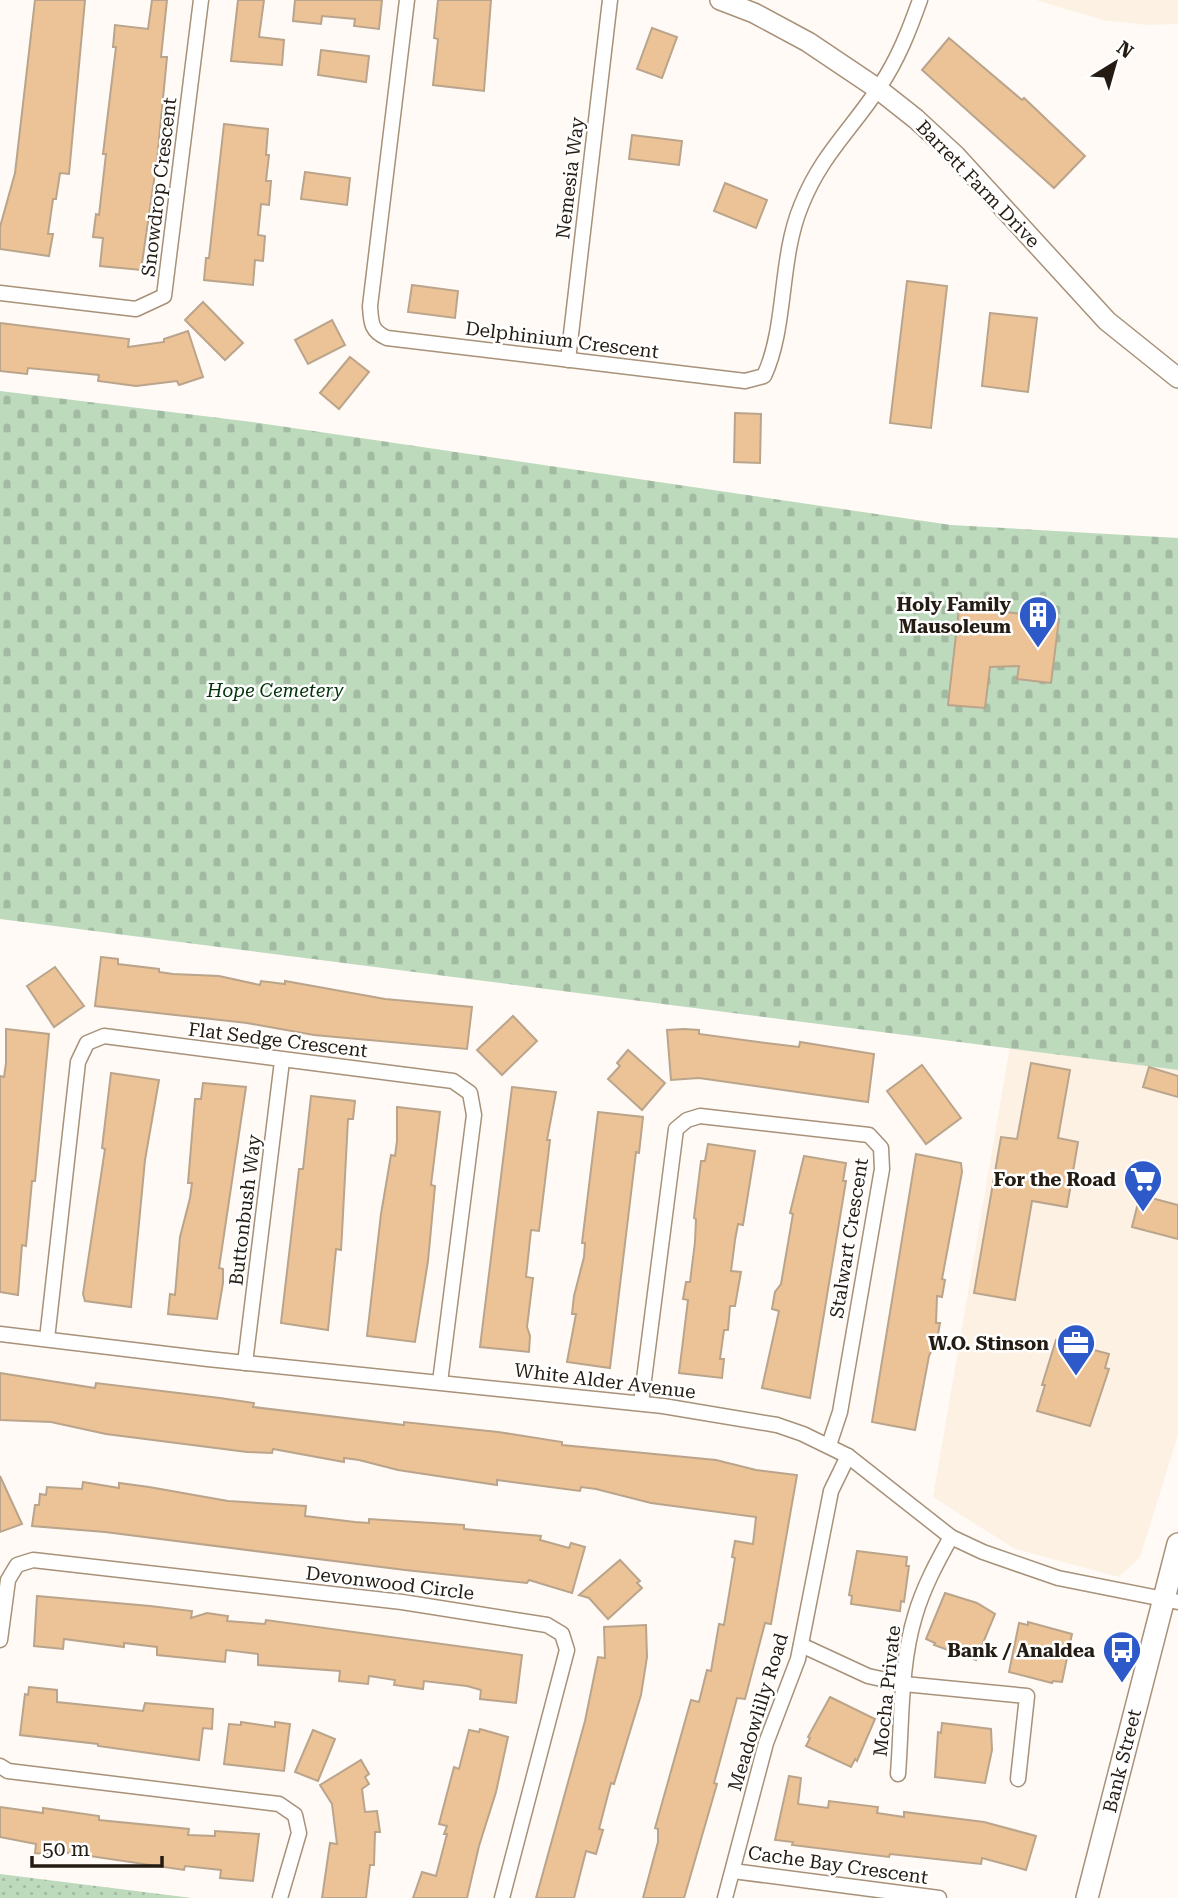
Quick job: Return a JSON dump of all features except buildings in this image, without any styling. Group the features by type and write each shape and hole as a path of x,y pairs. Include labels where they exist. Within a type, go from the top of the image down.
{"main road":[{"name":"Bank Street","path":"1087,1898 1171,1601 1178,1544"}],"street":[{"name":"Snowdrop Crescent","path":"0,293 136,309 164,296 201,0"},
{"name":"Delphinium Crescent","path":"407,0 370,306 371,326 377,334 387,338 745,381 764,376 772,360 785,266 800,206 828,151 878,89"},
{"name":"Nemesia Way","path":"568,360 610,0"},
{"name":"Barrett Farm Drive","path":"720,0 754,13 807,42 878,89 955,155 1107,321 1178,377"},
{"path":"878,89 905,44 920,0"},
{"name":"Flat Sedge Crescent","path":"47,1339 78,1062 88,1043 104,1036 453,1081 470,1093 474,1115 440,1382"},
{"name":"Buttonbush Way","path":"246,1363 282,1061"},
{"name":"Stalwart Crescent","path":"641,1403 676,1129 687,1120 700,1116 869,1135 881,1148 882,1169 840,1412 829,1445"},
{"name":"White Alder Avenue","path":"0,1334 246,1363 641,1403 777,1425 829,1445 848,1457 951,1537 1012,1564 1047,1575 1171,1601"},
{"name":"Meadowlilly Road","path":"725,1898 766,1743 801,1645 831,1490 848,1457"},
{"name":"Mocha Private","path":"898,1773 904,1684 914,1618 934,1565 951,1537"},
{"name":"Devonwood Circle","path":"0,1640 8,1580 17,1565 33,1560 402,1602 547,1625 562,1634 567,1650 502,1898"},
{"path":"801,1645 868,1676 904,1684 1027,1696 1018,1779"},
{"path":"0,1766 8,1771 279,1804 295,1815 299,1833 280,1898"},
{"name":"Cache Bay Crescent","path":"733,1871 939,1898"}],"shaded area":[{"path":"1036,0 1178,0 1178,24 1146,25 1103,20"},
{"path":"1010,1046 1178,1070 1178,1435 1140,1557 1119,1577 1015,1549 933,1497"}],"green space":[{"name":"Hope Cemetery","path":"0,391 252,422 951,525 1178,538 1178,1070 0,919"},
{"path":"0,1874 192,1898 0,1898"}],"place":[{"name":"Holy Family Mausoleum","path":"1038,649"},
{"name":"For the Road","path":"1143,1213"},
{"name":"W.O. Stinson","path":"1076,1377"},
{"name":"Bank / Analdea","path":"1122,1684"}]}
